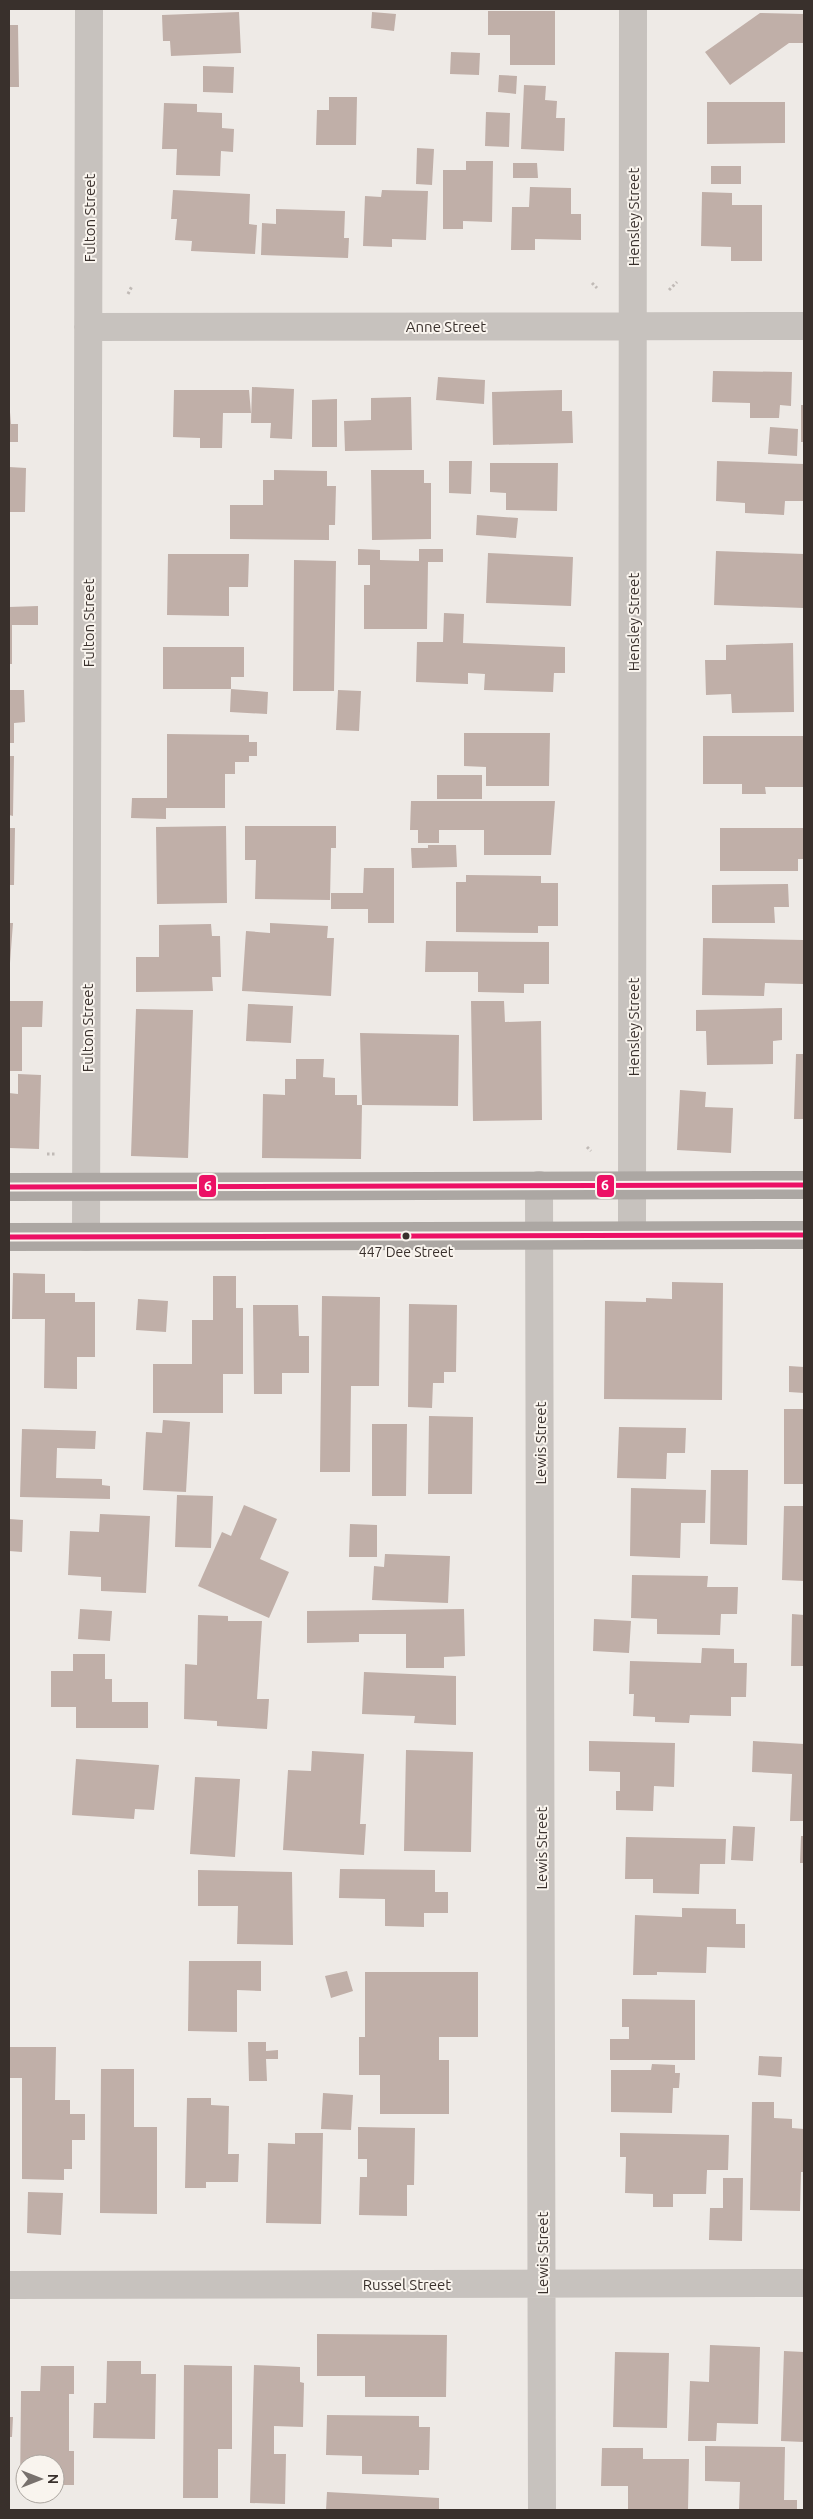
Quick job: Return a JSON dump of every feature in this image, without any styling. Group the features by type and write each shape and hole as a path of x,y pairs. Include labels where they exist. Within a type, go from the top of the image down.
{"main road":[{"path":"9,1187 804,1185"},
{"path":"9,1237 804,1235"}],"street":[{"name":"Fulton Street","path":"86,1237 89,9"},
{"name":"Hensley Street","path":"632,1236 633,9"},
{"name":"Anne Street","path":"88,327 804,326"},
{"name":"Lewis Street","path":"539,1185 542,2510"},
{"name":"Russel Street","path":"9,2285 804,2283"}],"path":[{"path":"669,290 677,282"},
{"path":"592,283 597,288"},
{"path":"128,294 132,286"},
{"path":"587,1146 591,1151"},
{"path":"47,1154 60,1154"}],"building":[{"path":"488,11 555,11 555,65 510,65 510,35 488,35"},
{"path":"239,12 241,53 171,56 170,41 163,41 162,15"},
{"path":"372,12 396,14 394,31 371,28"},
{"path":"760,13 804,14 804,43 789,43 730,85 705,52"},
{"path":"9,25 18,25 19,87 9,87"},
{"path":"451,52 480,53 479,75 450,74"},
{"path":"203,66 234,67 233,93 203,92"},
{"path":"499,75 517,76 516,94 498,92"},
{"path":"524,85 546,86 545,100 557,101 556,118 565,118 564,151 521,149"},
{"path":"329,97 357,97 356,145 316,145 317,110 329,110"},
{"path":"707,102 785,102 785,143 707,144"},
{"path":"164,103 197,104 197,112 222,113 222,128 234,129 233,152 221,151 220,176 176,175 177,149 162,149"},
{"path":"486,112 510,113 509,147 485,146"},
{"path":"417,148 434,149 432,185 416,184"},
{"path":"466,161 493,161 492,222 463,221 463,229 443,229 443,170 466,170"},
{"path":"513,163 537,163 538,178 513,178"},
{"path":"711,166 741,166 741,184 711,184"},
{"path":"530,187 571,188 571,214 581,214 581,240 535,239 535,250 511,250 512,207 529,207"},
{"path":"173,190 250,194 249,224 257,225 255,254 191,251 192,241 175,240 177,219 171,219"},
{"path":"382,190 428,191 426,240 392,239 392,247 363,246 365,196 381,197"},
{"path":"702,192 732,193 732,205 762,205 762,261 731,261 731,247 701,246"},
{"path":"276,209 345,211 344,238 349,238 348,258 261,255 262,223 276,224"},
{"path":"713,371 792,372 791,406 780,405 779,418 750,418 750,403 712,402"},
{"path":"438,377 485,380 484,404 436,400"},
{"path":"252,387 294,389 292,439 270,438 271,423 251,423"},
{"path":"174,390 249,390 251,413 223,413 222,448 200,448 200,438 173,437"},
{"path":"562,390 562,411 572,411 573,443 493,445 492,392"},
{"path":"411,397 412,450 345,451 344,421 371,420 371,398"},
{"path":"337,399 337,447 312,447 312,400"},
{"path":"9,400 11,424 18,424 18,442 9,442"},
{"path":"801,405 804,405 804,442 801,442"},
{"path":"770,427 798,429 797,456 768,454"},
{"path":"449,461 472,461 471,494 449,493"},
{"path":"717,461 804,464 804,501 785,501 784,515 745,513 745,503 716,501"},
{"path":"490,463 558,463 557,511 506,510 506,493 490,492"},
{"path":"9,467 26,468 25,512 9,512"},
{"path":"274,470 327,471 327,486 336,486 335,525 329,525 329,540 230,539 230,505 263,505 263,480 274,480"},
{"path":"371,470 424,470 424,483 431,483 431,539 372,540"},
{"path":"477,515 518,518 516,538 476,535"},
{"path":"358,549 380,550 380,560 419,561 419,549 443,549 443,562 428,562 427,629 364,629 364,585 370,585 370,565 358,565"},
{"path":"716,551 804,554 804,608 714,605"},
{"path":"488,553 573,557 571,606 486,603"},
{"path":"168,554 249,554 248,587 229,587 229,616 167,615"},
{"path":"294,560 336,561 334,691 293,691"},
{"path":"38,606 38,625 12,625 12,664 9,664 9,607"},
{"path":"444,613 464,614 463,643 565,647 565,673 554,673 553,692 484,690 485,674 468,673 468,684 416,682 417,642 443,642"},
{"path":"793,643 794,712 732,713 731,694 706,695 705,660 726,660 726,645"},
{"path":"163,647 244,647 244,677 231,677 231,689 163,689"},
{"path":"231,689 268,692 267,714 230,712"},
{"path":"9,690 24,690 25,722 14,723 14,743 9,743"},
{"path":"338,690 361,691 359,731 336,730"},
{"path":"464,733 550,733 549,786 486,786 486,767 464,766"},
{"path":"167,734 249,735 249,742 257,742 257,756 249,756 249,762 235,762 235,774 225,774 225,808 166,808 166,819 131,818 132,798 167,798"},
{"path":"703,736 804,736 804,787 765,787 766,794 742,794 742,784 703,784"},
{"path":"9,756 14,756 13,816 9,815"},
{"path":"437,775 482,775 482,799 437,799"},
{"path":"411,801 555,801 551,855 484,855 484,830 439,830 439,843 418,843 418,830 410,830"},
{"path":"226,826 227,903 157,904 156,827"},
{"path":"245,826 336,826 336,848 331,848 330,900 255,899 256,860 245,860"},
{"path":"9,828 15,828 14,885 9,885"},
{"path":"720,828 804,828 804,859 798,859 798,871 720,871"},
{"path":"428,845 456,845 457,867 412,868 411,848 428,848"},
{"path":"364,868 394,868 394,923 368,923 368,909 331,909 331,893 363,893"},
{"path":"466,875 541,876 541,883 558,883 558,926 538,926 538,933 456,932 456,882 466,882"},
{"path":"788,884 789,907 774,907 775,923 712,923 712,885"},
{"path":"9,923 13,923 10,963 9,963"},
{"path":"270,923 328,926 327,938 334,938 331,996 242,991 246,931 270,933"},
{"path":"211,924 212,936 220,936 221,977 212,977 213,991 136,992 136,957 159,957 159,925"},
{"path":"703,938 804,940 804,984 765,983 764,996 702,995"},
{"path":"426,941 549,942 549,984 524,984 524,993 478,992 478,972 425,972"},
{"path":"9,1001 43,1001 42,1027 22,1027 22,1071 9,1071"},
{"path":"471,1001 504,1001 505,1022 541,1021 542,1120 473,1121"},
{"path":"248,1004 293,1006 291,1043 246,1041"},
{"path":"782,1008 782,1040 773,1041 773,1064 707,1065 706,1031 696,1031 696,1010"},
{"path":"136,1009 193,1010 188,1158 131,1156"},
{"path":"360,1033 459,1035 458,1106 362,1105"},
{"path":"796,1054 804,1054 804,1119 794,1119"},
{"path":"296,1059 324,1059 323,1077 335,1078 335,1095 357,1095 357,1105 362,1105 361,1159 262,1158 263,1094 285,1095 285,1079 296,1079"},
{"path":"18,1074 41,1075 39,1149 9,1148 9,1093 18,1094"},
{"path":"680,1090 706,1092 705,1107 733,1108 731,1153 677,1150"},
{"path":"13,1273 45,1274 45,1293 75,1293 75,1302 95,1302 95,1357 77,1357 77,1389 44,1388 45,1319 12,1319"},
{"path":"213,1276 236,1276 236,1308 243,1308 243,1374 223,1374 223,1413 153,1413 153,1364 192,1364 192,1320 213,1320"},
{"path":"672,1282 723,1283 722,1400 604,1399 605,1301 646,1302 646,1298 672,1299"},
{"path":"322,1296 380,1297 379,1386 351,1386 350,1472 320,1472"},
{"path":"138,1299 168,1301 166,1332 136,1330"},
{"path":"409,1304 457,1305 456,1372 444,1372 444,1383 433,1383 432,1408 408,1407"},
{"path":"253,1305 298,1305 299,1336 309,1336 309,1373 282,1373 282,1394 254,1394"},
{"path":"789,1366 804,1367 804,1393 789,1392"},
{"path":"784,1409 804,1409 804,1484 784,1484"},
{"path":"429,1416 473,1417 472,1494 428,1494"},
{"path":"163,1420 190,1422 186,1492 143,1490 146,1432 162,1433"},
{"path":"372,1424 407,1424 406,1496 372,1496"},
{"path":"619,1427 686,1428 685,1453 667,1453 666,1479 617,1478"},
{"path":"22,1429 96,1431 95,1449 57,1448 56,1478 102,1479 102,1485 110,1486 110,1499 20,1497"},
{"path":"711,1470 748,1470 747,1545 710,1544"},
{"path":"631,1488 706,1490 705,1523 681,1523 680,1558 630,1556"},
{"path":"177,1495 213,1496 211,1548 175,1547"},
{"path":"244,1505 277,1519 260,1559 289,1572 269,1618 198,1586 222,1532 231,1536"},
{"path":"784,1506 804,1506 804,1581 782,1580"},
{"path":"100,1514 150,1516 146,1593 101,1591 101,1577 68,1575 70,1531 99,1532"},
{"path":"9,1519 23,1520 22,1552 9,1551"},
{"path":"350,1524 377,1525 377,1557 349,1557"},
{"path":"385,1554 450,1556 448,1603 372,1600 374,1566 384,1567"},
{"path":"632,1575 708,1576 707,1587 738,1587 737,1614 721,1614 720,1635 657,1634 657,1619 631,1618"},
{"path":"80,1609 112,1611 110,1641 78,1639"},
{"path":"464,1609 465,1656 444,1657 444,1668 406,1668 406,1634 359,1634 359,1642 307,1643 307,1611"},
{"path":"792,1614 804,1615 804,1666 791,1666"},
{"path":"198,1615 228,1616 228,1621 262,1621 257,1699 269,1699 267,1729 217,1726 217,1721 184,1719 185,1664 197,1665"},
{"path":"594,1619 631,1621 629,1653 593,1651"},
{"path":"702,1648 734,1649 734,1663 747,1663 746,1697 731,1697 731,1716 690,1715 689,1723 655,1722 655,1717 633,1716 634,1694 629,1694 630,1661 701,1663"},
{"path":"73,1654 105,1654 105,1679 112,1679 112,1702 148,1702 148,1728 76,1728 76,1707 51,1707 51,1671 73,1671"},
{"path":"364,1672 456,1676 456,1725 414,1723 415,1716 362,1714"},
{"path":"589,1741 675,1743 674,1787 654,1786 653,1811 616,1810 616,1791 620,1791 620,1772 589,1771"},
{"path":"753,1741 804,1744 804,1821 790,1821 792,1774 752,1772"},
{"path":"406,1750 473,1752 471,1852 404,1851"},
{"path":"312,1751 364,1754 360,1824 366,1824 364,1855 283,1850 288,1770 311,1771"},
{"path":"76,1759 159,1765 154,1810 135,1809 134,1819 72,1815"},
{"path":"195,1777 240,1779 235,1857 190,1854"},
{"path":"733,1826 755,1827 753,1861 731,1860"},
{"path":"801,1836 804,1836 804,1863 800,1863"},
{"path":"626,1837 726,1839 725,1864 700,1864 699,1894 653,1893 653,1879 625,1879"},
{"path":"340,1869 435,1870 435,1892 448,1892 448,1913 424,1913 424,1927 385,1926 385,1899 339,1898"},
{"path":"198,1870 292,1872 293,1945 237,1944 238,1906 198,1906"},
{"path":"682,1908 736,1909 736,1924 745,1924 745,1948 707,1947 706,1973 657,1972 657,1975 633,1975 635,1915 682,1917"},
{"path":"189,1961 261,1961 261,1991 237,1990 237,2032 188,2031"},
{"path":"347,1971 353,1991 331,1998 325,1976"},
{"path":"365,1972 478,1972 478,2037 439,2037 439,2060 449,2060 449,2114 380,2114 380,2075 359,2075 359,2037 365,2037"},
{"path":"622,1999 695,2000 695,2060 610,2060 610,2039 629,2039 629,2027 622,2027"},
{"path":"248,2042 266,2042 266,2051 278,2050 278,2059 266,2059 267,2081 249,2081"},
{"path":"9,2047 56,2047 55,2100 70,2100 70,2114 85,2114 85,2140 72,2140 72,2169 64,2169 64,2180 22,2179 22,2078 9,2078"},
{"path":"759,2056 782,2057 781,2077 758,2075"},
{"path":"652,2064 675,2065 675,2073 680,2073 679,2088 673,2088 672,2113 611,2112 611,2070 651,2070"},
{"path":"101,2069 134,2069 134,2127 157,2127 157,2214 100,2213"},
{"path":"323,2093 353,2095 351,2130 321,2129"},
{"path":"187,2098 211,2098 211,2105 229,2106 228,2154 239,2154 238,2182 206,2182 206,2188 185,2188"},
{"path":"752,2102 774,2102 774,2118 792,2119 792,2128 804,2129 804,2172 801,2172 800,2211 750,2210"},
{"path":"358,2127 415,2128 414,2185 407,2185 407,2216 359,2215 360,2177 367,2177 367,2159 358,2159"},
{"path":"295,2133 323,2133 321,2224 266,2223 268,2143 295,2144"},
{"path":"620,2133 729,2135 728,2170 707,2170 706,2194 673,2194 673,2207 653,2207 653,2194 625,2193 626,2157 620,2157"},
{"path":"723,2178 743,2178 742,2241 709,2240 710,2208 723,2208"},
{"path":"28,2192 63,2193 61,2235 27,2233"},
{"path":"317,2334 447,2335 446,2397 365,2397 365,2376 317,2376"},
{"path":"710,2345 760,2347 758,2424 717,2423 716,2441 688,2441 690,2381 709,2382"},
{"path":"784,2351 804,2352 804,2442 781,2441"},
{"path":"615,2352 669,2353 667,2428 613,2427"},
{"path":"107,2361 141,2361 141,2374 156,2374 155,2439 93,2438 94,2403 106,2403"},
{"path":"184,2365 232,2366 232,2449 218,2449 218,2498 183,2498"},
{"path":"254,2365 300,2367 300,2382 304,2383 303,2427 274,2426 274,2454 286,2454 285,2504 250,2503"},
{"path":"41,2366 74,2366 74,2394 69,2394 69,2451 74,2451 74,2485 65,2485 65,2454 20,2454 21,2391 40,2391"},
{"path":"327,2415 419,2416 419,2427 430,2427 429,2470 419,2470 419,2475 362,2474 362,2456 326,2455"},
{"path":"9,2417 13,2417 12,2437 9,2437"},
{"path":"705,2446 785,2447 784,2500 797,2500 797,2510 739,2510 740,2482 705,2481"},
{"path":"602,2448 643,2448 643,2459 689,2459 688,2510 628,2510 628,2486 601,2486"},
{"path":"327,2492 439,2498 439,2510 326,2510"}],"transit line":[{"name":"6","path":"9,1187 804,1185"},
{"name":"6","path":"9,1237 804,1235"}],"place":[{"name":"447 Dee Street","path":"406,1236"}]}
